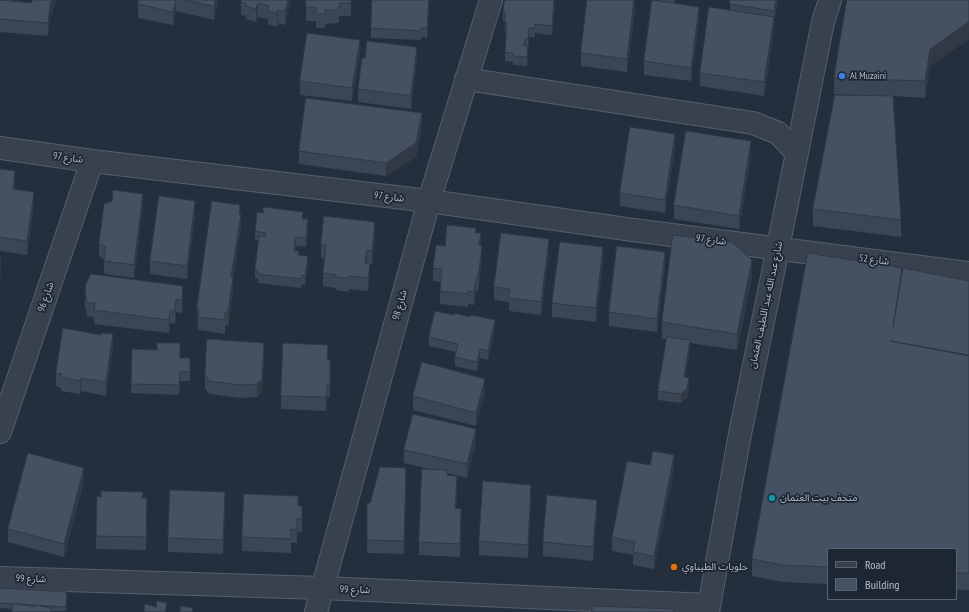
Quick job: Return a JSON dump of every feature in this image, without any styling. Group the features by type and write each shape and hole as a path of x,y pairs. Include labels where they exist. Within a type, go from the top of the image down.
{"street":[{"name":"شارع 98","path":"316,612 429,201 491,0"},
{"name":"شارع عبد الله عبد اللطيف العثمان","path":"708,608 740,434 822,22 830,0"},
{"path":"466,79 754,123 778,133 797,153"},
{"name":"شارع 97","path":"0,148 92,161 429,201 778,248"},
{"name":"شارع 96","path":"0,432 92,161"},
{"name":"شارع 52","path":"778,248 969,273"},
{"name":"شارع 99","path":"0,578 322,588 708,608"}],"building":[{"path":"0,0 32,3 32,0 52,0 48,23 0,19"},
{"path":"139,0 176,0 173,12 138,4"},
{"path":"185,0 215,0 214,6"},
{"path":"241,0 288,0 285,12 278,10 277,13 268,11 269,6 258,3 256,9 246,6 246,3 241,2"},
{"path":"306,0 351,0 351,3 339,3 339,10 325,10 325,14 316,14 316,7 306,7"},
{"path":"372,0 429,0 427,28 421,28 421,31 371,28"},
{"path":"506,0 554,0 552,26 535,24 535,28 529,28 528,39 525,39 524,46 528,46 527,57 513,56 513,53 505,52 507,22 505,22 505,12 503,12 504,2"},
{"path":"587,0 634,0 627,59 581,53"},
{"path":"652,0 699,7 691,68 644,61"},
{"path":"730,0 776,0 774,11 730,4"},
{"path":"847,0 969,0 969,22 930,49 925,81 834,78"},
{"path":"709,7 774,17 764,82 700,73"},
{"path":"307,33 360,40 352,88 300,81"},
{"path":"367,41 417,47 411,96 358,89 362,58 365,58"},
{"path":"835,95 893,96 901,220 813,209"},
{"path":"306,98 422,113 416,143 386,163 299,151"},
{"path":"630,127 675,134 665,200 620,193"},
{"path":"686,131 751,141 739,216 674,205"},
{"path":"0,169 15,171 13,189 34,192 27,241 0,237"},
{"path":"113,190 143,194 134,265 104,261 106,247 99,243 104,204 112,201"},
{"path":"159,196 195,201 187,266 150,261"},
{"path":"212,201 240,205 239,214 241,214 231,277 233,277 228,312 225,312 225,320 198,317 199,309 197,308"},
{"path":"263,207 303,212 302,219 308,219 306,238 296,237 295,241 294,251 299,251 298,255 308,256 305,276 302,275 301,279 258,274 258,270 255,269 259,236 265,237 266,233 255,231 257,212 263,213"},
{"path":"324,216 375,222 372,251 367,250 365,263 370,264 368,278 349,276 349,278 336,277 336,275 323,273 326,245 321,245"},
{"path":"447,225 476,228 475,233 481,233 479,245 482,246 478,278 476,278 474,292 468,291 468,294 440,291 442,269 433,268 436,245 445,246"},
{"path":"501,233 549,239 541,302 509,298 510,289 494,287"},
{"path":"673,235 732,242 752,260 737,334 662,322"},
{"path":"560,242 603,247 596,308 552,303"},
{"path":"617,246 665,252 657,319 609,312"},
{"path":"808,253 902,268 893,327 903,268 969,281 969,355 890,341 969,356 969,573 957,573 957,548 827,548 827,567 783,565 752,559"},
{"path":"91,274 183,286 182,300 176,299 175,311 170,310 169,320 94,310 95,303 87,302 85,292 86,284"},
{"path":"435,311 454,315 454,313 470,317 471,315 495,320 488,351 480,349 477,362 455,357 458,344 429,337"},
{"path":"63,328 101,335 101,333 113,334 106,382 81,378 80,381 61,377 61,374 56,373"},
{"path":"667,337 690,340 684,377 689,378 687,389 681,394 658,391"},
{"path":"207,339 264,343 262,379 257,384 240,385 209,381 205,374"},
{"path":"157,343 180,343 180,358 190,358 190,372 180,372 179,385 131,384 132,349 157,350"},
{"path":"283,343 328,345 327,360 330,360 330,384 327,384 326,397 281,396"},
{"path":"422,362 485,379 476,413 413,396"},
{"path":"413,414 476,429 467,464 404,450"},
{"path":"653,451 674,455 654,556 633,552 635,542 612,537 627,461 650,465"},
{"path":"28,453 84,468 64,544 8,529"},
{"path":"380,467 406,468 404,541 367,540 367,503 370,503"},
{"path":"422,469 447,470 447,475 457,476 455,508 461,509 460,544 419,542"},
{"path":"483,481 531,485 528,545 479,541"},
{"path":"170,490 225,492 223,540 168,538"},
{"path":"101,491 143,492 142,498 147,498 146,537 96,536 97,496 101,497"},
{"path":"244,494 298,496 298,506 302,506 302,519 297,519 297,530 291,529 291,539 242,537"},
{"path":"547,495 597,500 593,547 543,542"},
{"path":"0,588 67,592 66,607 0,603"},
{"path":"157,601 167,603 165,612 144,612 145,604 156,607"},
{"path":"14,603 34,607 35,605 51,608 50,612 12,612"},
{"path":"181,606 193,608 192,612 180,612"},
{"path":"593,606 674,609 674,612 592,612"}],"place":[{"name":"Al Muzaini","path":"842,76"},
{"name":"متحف بيت العثمان","path":"772,498"},
{"name":"حلويات الطيباوي","path":"674,567"}]}
